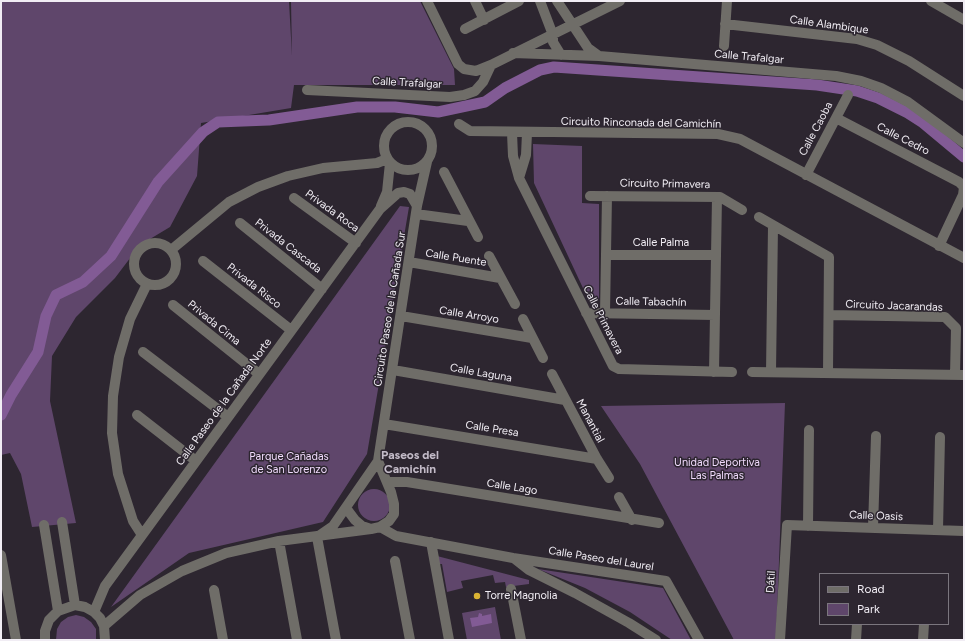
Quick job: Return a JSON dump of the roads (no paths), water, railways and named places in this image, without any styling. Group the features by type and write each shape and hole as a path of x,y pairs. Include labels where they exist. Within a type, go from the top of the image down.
{"street":[{"path":"428,1 458,64 464,69 476,71 490,66 513,53 553,35 620,1"},
{"path":"475,1 484,20"},
{"path":"465,29 519,1"},
{"path":"540,1 553,35 553,42 561,55"},
{"path":"557,1 588,48 599,56"},
{"path":"724,46 727,1"},
{"path":"931,1 964,20"},
{"name":"Calle Alambique","path":"725,24 857,39 877,45 909,60 964,96"},
{"name":"Calle Trafalgar","path":"513,53 599,56 836,76 861,81 881,88 908,102 964,143"},
{"name":"Calle Trafalgar","path":"307,90 450,97 464,95 475,90 483,82 490,66"},
{"name":"Calle Caoba","path":"806,175 848,95"},
{"name":"Calle Cedro","path":"836,118 958,182 964,187 963,195 939,246"},
{"path":"408,122 425,128 430,135 432,144 432,153 427,162 419,168 409,171 399,169 388,161 384,151 383,142 386,134 392,127 400,123 408,122"},
{"name":"Circuito Rinconada del Camichín","path":"459,124 470,131 512,133 718,134 740,139 964,258"},
{"name":"Calle Primavera","path":"512,133 513,156 519,178 613,366 619,369 732,372"},
{"path":"519,178 526,155 527,133"},
{"path":"171,250 229,202 258,187 288,176 323,168 388,161"},
{"name":"Calle Paseo de la Cañada Norte","path":"94,612 105,586 380,209 387,192 388,161"},
{"name":"Circuito Paseo de la Cañada Sur","path":"378,461 393,370 416,210 427,162"},
{"path":"444,172 468,221 478,237"},
{"name":"Calle Paseo de la Cañada Norte","path":"380,209 398,193 404,192 410,194 416,210"},
{"name":"Circuito Primavera","path":"590,196 717,197 742,210"},
{"name":"Circuito Primavera","path":"605,313 607,196"},
{"path":"714,372 717,197"},
{"name":"Privada Roca","path":"294,198 356,243"},
{"path":"416,210 468,221"},
{"name":"Circuito Jacarandas","path":"760,217 773,226 829,257 828,372"},
{"name":"Privada Cascada","path":"240,223 322,288"},
{"path":"771,372 773,226"},
{"path":"156,243 164,245 171,250 175,257 176,265 174,273 170,280 159,285 147,284 140,279 135,272 134,264 138,252 148,245 156,243"},
{"name":"Calle Palma","path":"606,255 716,255"},
{"path":"489,256 515,304"},
{"name":"Privada Risco","path":"203,261 291,330"},
{"name":"Calle Puente","path":"409,262 500,278"},
{"path":"142,535 134,521 118,474 112,433 113,396 119,356 130,319 147,284"},
{"name":"Privada Cima","path":"173,305 259,374"},
{"name":"Calle Tabachín","path":"586,313 715,315"},
{"name":"Circuito Jacarandas","path":"829,315 945,317 956,328 960,375"},
{"name":"Calle Arroyo","path":"401,316 532,338"},
{"path":"523,319 543,358"},
{"path":"143,352 228,417"},
{"name":"Calle Laguna","path":"393,370 565,400"},
{"path":"752,372 960,375"},
{"name":"Manantial","path":"552,374 596,459 609,478"},
{"path":"137,415 196,461"},
{"name":"Calle Presa","path":"384,424 596,459"},
{"path":"808,526 809,430"},
{"path":"872,527 876,436"},
{"path":"938,530 940,437"},
{"path":"104,626 140,595 182,571 226,553 279,541 376,528 390,521 394,514 394,504 378,461"},
{"path":"317,537 333,526 355,492 378,461"},
{"name":"Calle Lago","path":"387,482 407,482 659,524"},
{"path":"620,497 632,520"},
{"name":"Calle Paseo del Laurel","path":"346,508 356,520 396,536 513,558 666,581 699,640"},
{"path":"62,522 75,606"},
{"path":"44,525 58,611"},
{"name":"Calle Oasis","path":"787,525 964,531"},
{"name":"Dátil","path":"780,640 787,525"},
{"path":"317,537 336,640"},
{"path":"279,541 297,640"},
{"path":"431,542 449,640"},
{"path":"1,555 16,640"},
{"name":"Calle Paseo del Laurel","path":"513,558 530,570 575,592 656,640"},
{"path":"395,561 410,640"},
{"path":"511,589 521,640"},
{"path":"214,590 223,640"},
{"path":"45,640 45,631 49,620 58,611 75,606 85,607 94,612 104,626 105,640"},
{"path":"856,640 857,625"},
{"path":"923,640 924,625"}],"waterway":[{"path":"1,415 11,395 38,352 46,316 56,295 83,282 111,256 158,182 203,132 218,122 269,120 357,107 395,107 438,112 485,102 505,88 540,70 554,67 817,85 857,91 878,98 908,113 922,122 964,157"}],"place":[{"name":"Torre Magnolia","path":"477,596"}],"district":[{"name":"Paseos del Camichín","path":"410,462"}],"park label":[{"name":"Parque Cañadas de San Lorenzo","path":"289,463"},
{"name":"Unidad Deportiva Las Palmas","path":"717,469"}]}
